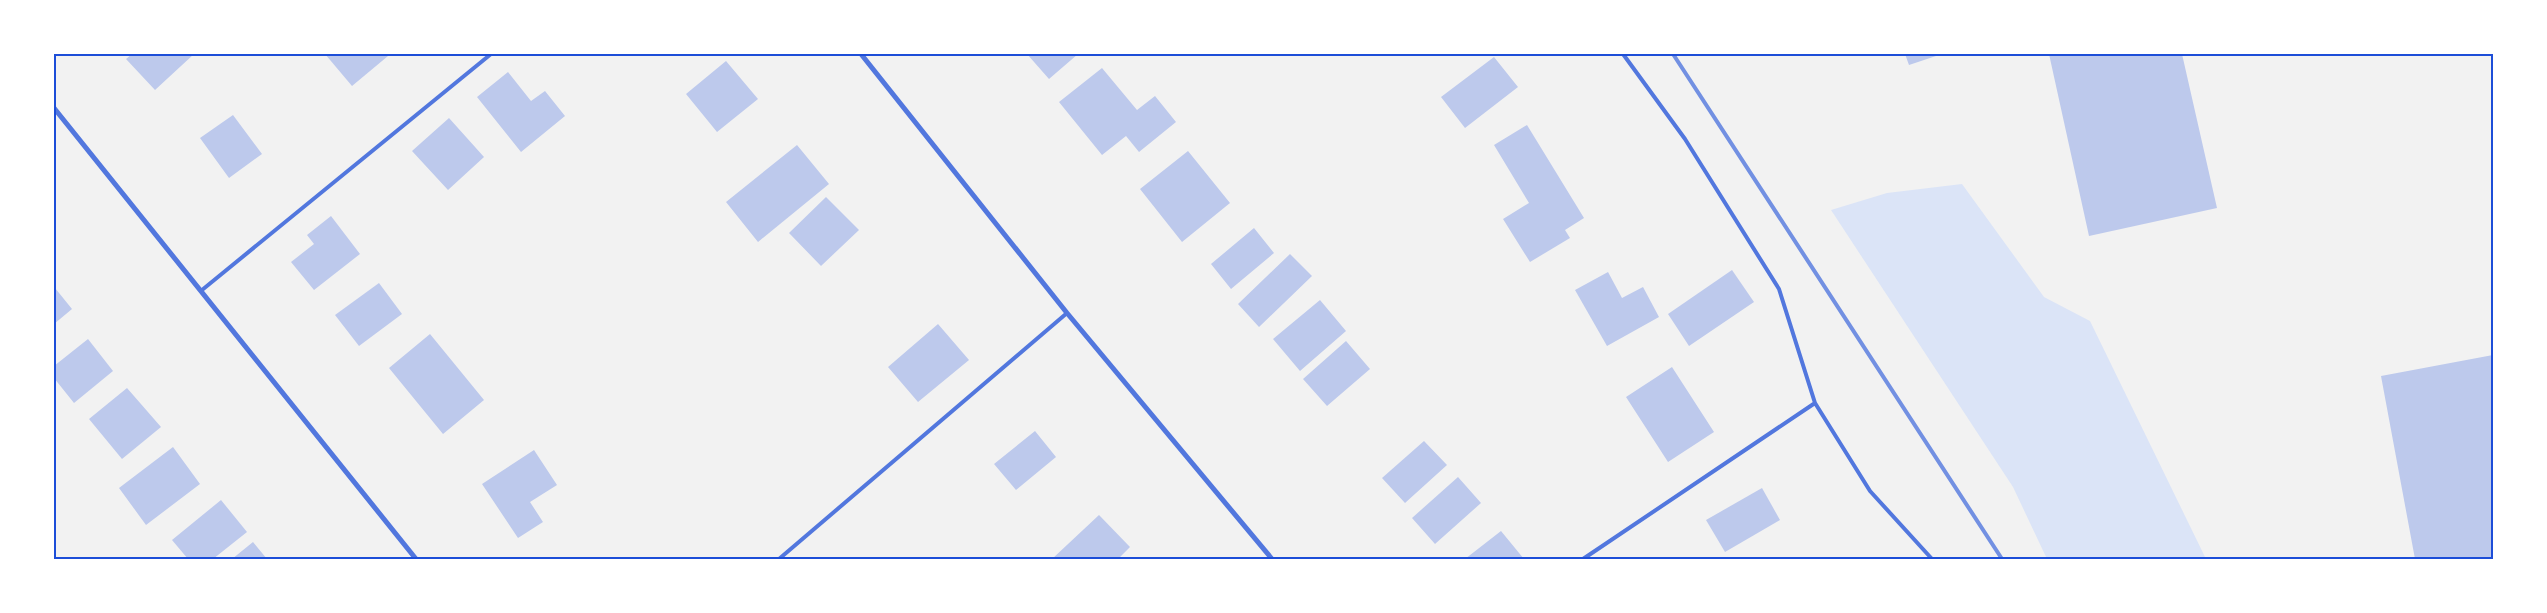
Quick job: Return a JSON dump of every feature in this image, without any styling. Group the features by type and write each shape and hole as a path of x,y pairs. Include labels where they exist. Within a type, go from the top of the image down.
{"street":[{"path":"861,54 1067,313 1272,559"},
{"path":"54,108 416,559"}],"lane":[{"path":"202,290 491,54"},
{"path":"1623,54 1684,139 1779,289 1815,403 1870,491 1932,559"},
{"path":"778,559 1067,313"},
{"path":"1583,559 1815,403"}],"shaded area":[{"path":"1962,184 2044,297 2090,321 2206,559 2047,559 2013,487 1831,210 1887,193"}],"building":[{"path":"132,54 194,54 155,90 126,59"},
{"path":"325,54 387,54 388,56 352,86"},
{"path":"1027,54 1078,54 1049,79"},
{"path":"1905,54 1942,54 1909,65"},
{"path":"2049,54 2182,54 2217,208 2089,236"},
{"path":"1494,57 1518,87 1465,128 1441,97"},
{"path":"726,61 758,99 717,132 686,94"},
{"path":"1102,68 1137,110 1155,96 1176,122 1139,152 1126,136 1102,155 1059,102"},
{"path":"508,72 531,101 545,91 565,116 521,152 477,97"},
{"path":"233,115 262,154 229,178 200,138"},
{"path":"449,118 484,157 448,190 412,151"},
{"path":"1527,125 1584,218 1565,230 1570,238 1530,262 1503,219 1529,203 1494,145"},
{"path":"797,145 829,184 758,242 726,202"},
{"path":"1188,151 1230,203 1182,242 1140,189"},
{"path":"826,197 859,230 821,266 789,233"},
{"path":"331,216 360,254 314,290 291,262 314,244 307,235"},
{"path":"1254,228 1274,253 1231,289 1211,264"},
{"path":"1290,254 1312,276 1259,327 1238,304"},
{"path":"1732,270 1754,302 1689,346 1668,314"},
{"path":"1608,272 1622,298 1643,287 1659,317 1607,346 1575,290"},
{"path":"379,283 402,314 359,346 335,315"},
{"path":"54,289 72,309 54,324"},
{"path":"1320,300 1346,331 1300,371 1273,339"},
{"path":"938,324 969,360 918,402 888,367"},
{"path":"430,334 484,400 443,434 389,368"},
{"path":"88,339 113,371 74,403 54,378 54,366"},
{"path":"1346,341 1370,369 1327,406 1303,379"},
{"path":"2493,355 2493,559 2415,559 2381,376"},
{"path":"1672,367 1714,432 1668,462 1626,397"},
{"path":"127,388 161,427 122,459 89,419"},
{"path":"1035,431 1056,457 1016,490 994,464"},
{"path":"1424,441 1447,465 1405,503 1382,478"},
{"path":"173,447 200,484 146,525 119,488"},
{"path":"534,450 557,485 530,502 543,522 518,538 482,484"},
{"path":"1458,477 1481,503 1435,544 1412,518"},
{"path":"1762,488 1780,520 1725,552 1706,520"},
{"path":"221,500 247,532 213,559 188,559 172,540"},
{"path":"1099,515 1130,547 1118,559 1052,559"},
{"path":"1501,531 1524,559 1465,559"},
{"path":"253,542 267,559 232,559"}],"railway":[{"path":"1673,54 2002,559"}]}
